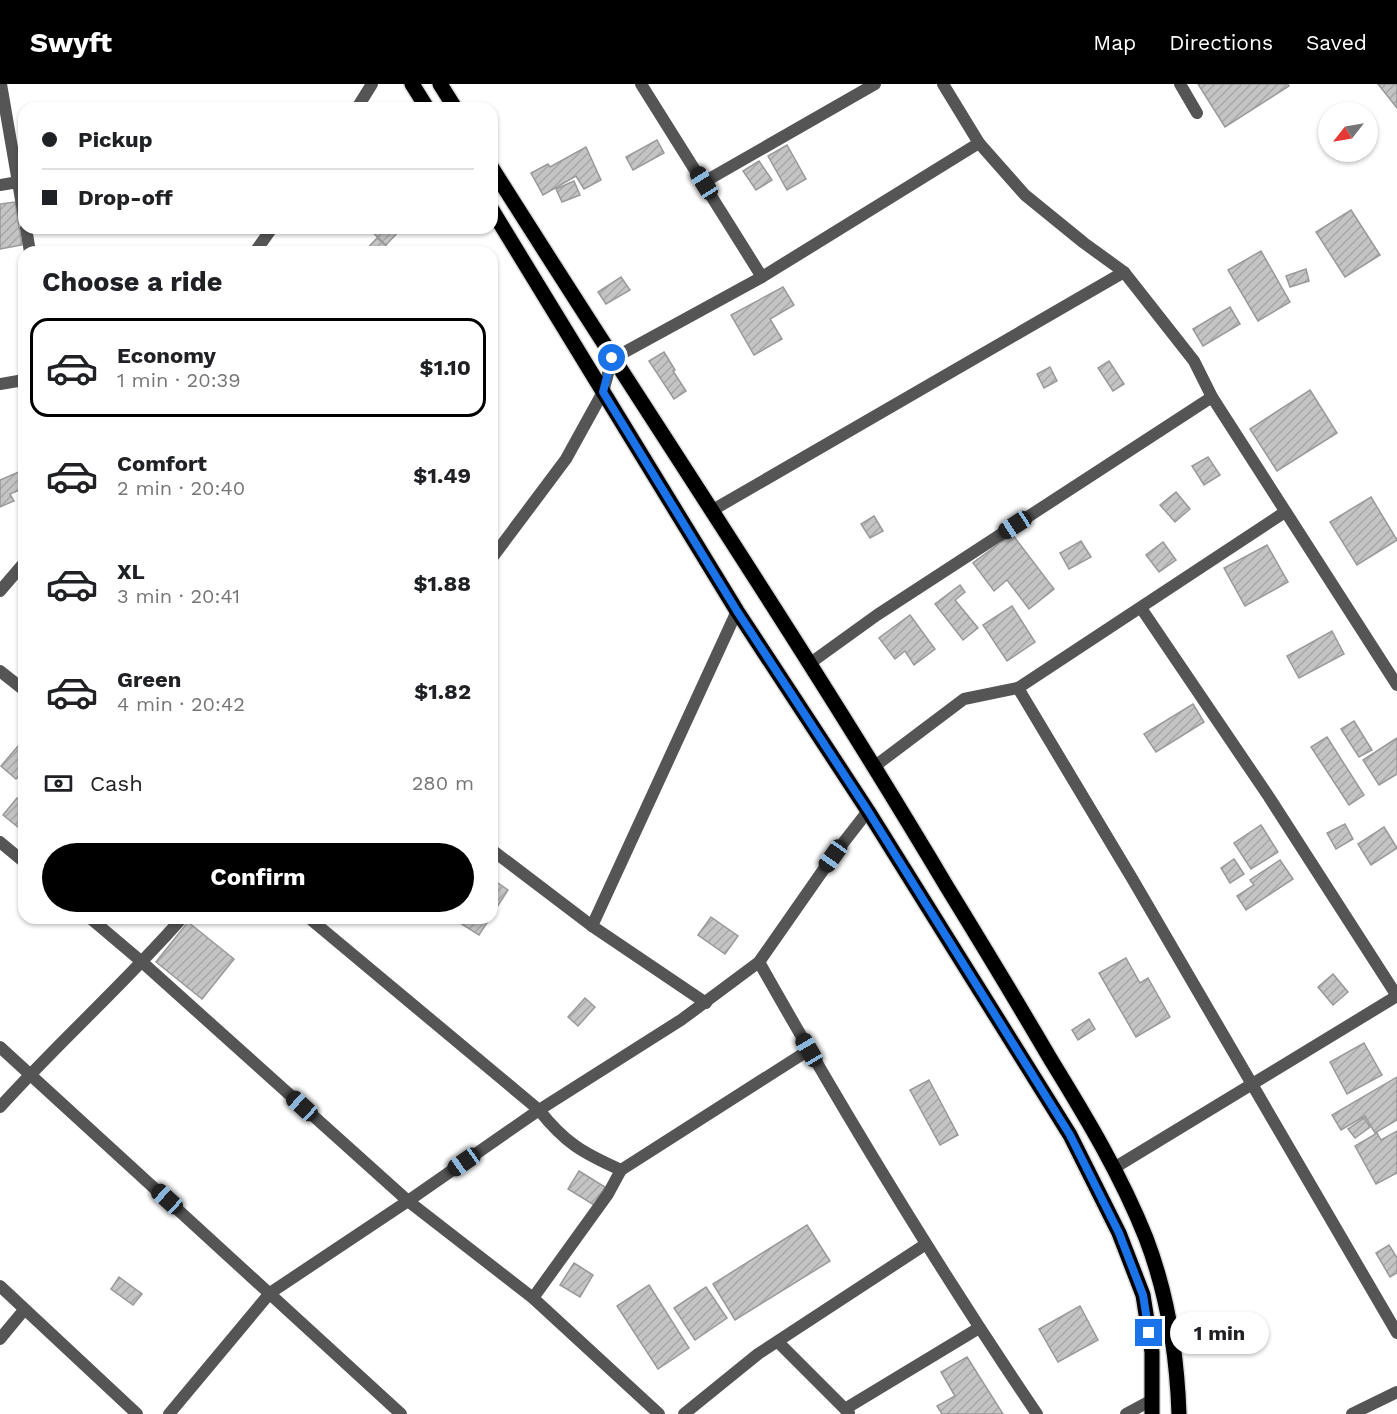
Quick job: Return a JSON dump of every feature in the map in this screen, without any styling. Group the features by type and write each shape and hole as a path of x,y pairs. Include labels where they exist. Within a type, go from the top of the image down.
{"main road":[{"path":"412,84 423,102"},
{"path":"440,84 451,102"},
{"path":"498,178 875,766 1114,1168 1146,1239 1167,1311 1178,1386 1179,1414"},
{"path":"498,220 737,611 868,811 1070,1135 1119,1233 1143,1295 1152,1352 1152,1407"}],"street":[{"path":"1,84 18,166"},
{"path":"361,102 372,84"},
{"path":"641,84 762,277"},
{"path":"704,183 875,84"},
{"path":"943,84 979,143 1025,195 1124,272 1194,361 1212,397 1397,685"},
{"path":"1180,84 1197,113"},
{"path":"498,550 566,459 603,392 612,358 762,277 979,143"},
{"path":"0,185 18,182"},
{"path":"711,511 1124,272"},
{"path":"0,384 18,381"},
{"path":"809,664 877,615 1212,397"},
{"path":"875,766 964,699 1018,688 1285,512"},
{"path":"0,591 18,570"},
{"path":"1114,1168 1397,996 1269,797 1141,608"},
{"path":"592,926 737,611"},
{"path":"0,671 18,685"},
{"path":"1018,688 1253,1084 1397,1333"},
{"path":"169,1414 270,1293 539,1110 706,1003 759,962 833,856 868,811"},
{"path":"0,842 18,857"},
{"path":"498,855 592,926 706,1003"},
{"path":"97,924 408,1201 533,1298 659,1414"},
{"path":"0,1107 30,1074 142,963 177,924"},
{"path":"316,924 539,1110 554,1130 571,1144 584,1153 621,1170"},
{"path":"759,962 809,1050 926,1244 1036,1414"},
{"path":"0,1047 401,1414"},
{"path":"533,1298 608,1194 621,1170 809,1050"},
{"path":"684,1414 758,1354 926,1244"},
{"path":"0,1286 137,1414"},
{"path":"0,1339 24,1310"},
{"path":"778,1342 848,1411 979,1328"},
{"path":"1352,1414 1397,1392"},
{"path":"1126,1414 1152,1407"}],"building":[{"path":"1198,84 1288,84 1289,86 1225,127"},
{"path":"1378,84 1397,84 1397,108"},
{"path":"657,140 664,153 633,170 626,157"},
{"path":"787,145 806,179 787,190 768,156"},
{"path":"586,147 601,180 584,189 576,176 543,195 531,173 548,164 550,167"},
{"path":"759,161 772,180 756,190 743,171"},
{"path":"574,181 580,195 562,202 556,189"},
{"path":"15,202 18,234 20,234 22,245 0,249 0,204"},
{"path":"1351,210 1380,255 1345,277 1316,232"},
{"path":"374,234 396,234 386,245"},
{"path":"377,238 386,246 370,246"},
{"path":"1261,251 1290,302 1258,321 1228,270"},
{"path":"1306,269 1309,281 1290,287 1286,276"},
{"path":"621,277 630,290 606,304 598,292"},
{"path":"783,287 794,305 770,319 782,339 754,355 731,315"},
{"path":"1230,307 1240,324 1203,346 1193,329"},
{"path":"664,352 686,391 674,399 649,361"},
{"path":"1109,361 1124,384 1113,391 1098,368"},
{"path":"1050,367 1057,381 1044,388 1037,374"},
{"path":"1310,390 1337,433 1277,471 1250,429"},
{"path":"1208,457 1220,475 1204,485 1192,466"},
{"path":"18,472 18,491 10,494 14,501 0,507 0,480"},
{"path":"1176,492 1190,509 1175,522 1160,505"},
{"path":"1371,497 1397,540 1357,565 1330,522"},
{"path":"874,516 883,531 870,538 861,524"},
{"path":"1012,534 1054,589 1029,609 1007,580 994,591 973,563"},
{"path":"1081,541 1091,557 1069,569 1060,553"},
{"path":"1163,542 1176,560 1159,572 1146,555"},
{"path":"1267,545 1288,582 1245,606 1224,568"},
{"path":"960,585 965,592 955,600 978,628 963,640 935,604"},
{"path":"1012,606 1035,642 1007,661 983,625"},
{"path":"910,615 935,649 914,665 905,651 895,659 879,638"},
{"path":"1332,631 1344,654 1299,678 1287,656"},
{"path":"1193,704 1204,722 1156,752 1144,734"},
{"path":"1354,721 1372,750 1359,757 1341,729"},
{"path":"1327,737 1364,795 1349,805 1311,747"},
{"path":"1397,738 1397,774 1379,785 1363,760"},
{"path":"18,746 18,777 16,779 1,766"},
{"path":"17,798 18,799 18,827 3,815"},
{"path":"1345,824 1353,839 1336,849 1327,833"},
{"path":"1261,825 1278,852 1251,869 1234,843"},
{"path":"1384,827 1397,848 1371,865 1358,844"},
{"path":"1234,859 1244,874 1230,883 1221,868"},
{"path":"1280,860 1293,879 1246,910 1237,896 1254,885 1250,880"},
{"path":"498,883 508,890 498,906"},
{"path":"711,917 738,936 725,954 698,935"},
{"path":"186,924 190,924 234,959 202,999 156,962"},
{"path":"462,924 486,924 479,935"},
{"path":"1126,958 1140,983 1148,978 1170,1017 1136,1037 1099,973"},
{"path":"1333,974 1348,992 1333,1005 1318,987"},
{"path":"585,998 595,1007 578,1026 568,1017"},
{"path":"1089,1019 1095,1029 1078,1040 1072,1030"},
{"path":"1364,1043 1382,1075 1347,1094 1330,1062"},
{"path":"1397,1077 1397,1120 1375,1133 1365,1116 1341,1130 1332,1115"},
{"path":"929,1080 958,1135 940,1145 910,1090"},
{"path":"1364,1118 1370,1127 1355,1138 1348,1129"},
{"path":"1397,1131 1397,1173 1376,1184 1355,1146 1377,1133 1381,1140"},
{"path":"579,1171 605,1187 594,1205 568,1189"},
{"path":"807,1225 830,1261 735,1320 713,1284"},
{"path":"1389,1245 1397,1258 1397,1273 1390,1277 1376,1253"},
{"path":"574,1263 593,1275 580,1297 560,1285"},
{"path":"119,1277 142,1294 133,1305 111,1289"},
{"path":"649,1285 689,1348 658,1369 617,1306"},
{"path":"706,1287 727,1318 695,1340 674,1308"},
{"path":"1080,1306 1098,1340 1058,1362 1039,1329"},
{"path":"967,1357 1003,1414 942,1414 937,1406 955,1396 941,1372"}],"route":[{"path":"612,358 603,392 737,611 868,811 1070,1135 1119,1233 1143,1295 1149,1333"}]}
